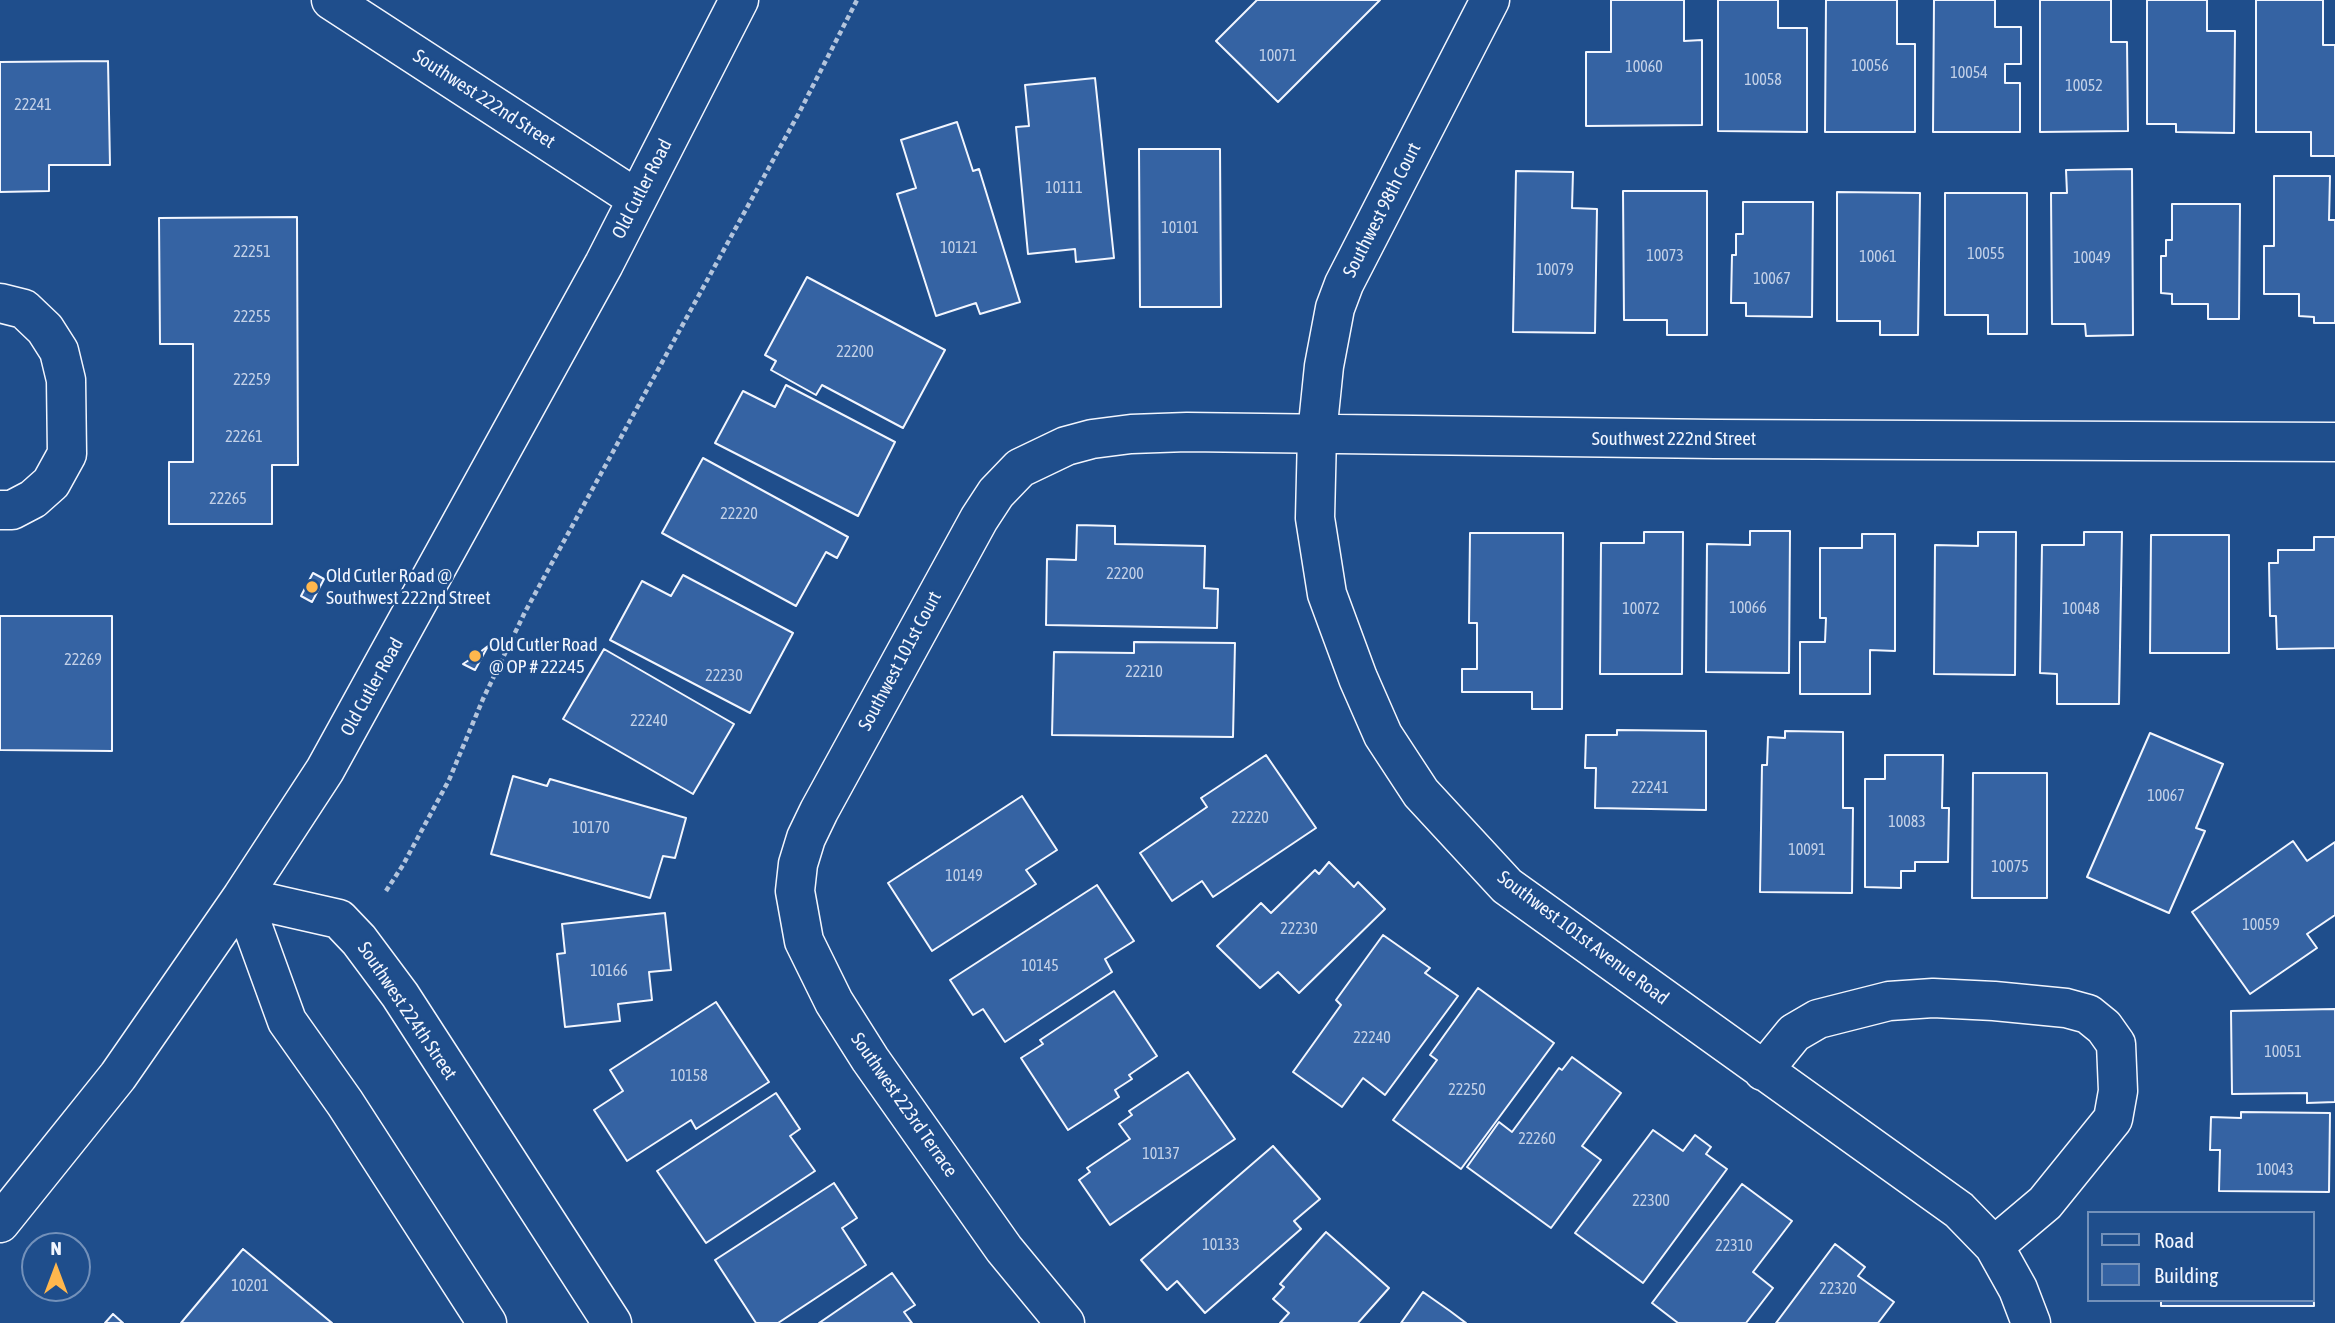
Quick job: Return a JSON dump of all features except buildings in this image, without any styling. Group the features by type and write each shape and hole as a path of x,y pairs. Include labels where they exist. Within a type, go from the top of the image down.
{"street":[{"name":"Southwest 222nd Street","path":"331,0 637,199"},
{"name":"Old Cutler Road","path":"0,1223 118,1076 242,897 325,770 604,264 739,0"},
{"name":"Southwest 98th Court","path":"1317,434 1329,335 1343,284 1490,0"},
{"path":"0,303 24,309 45,329 59,351 66,380 67,454 51,483 33,499 12,510 0,510"},
{"name":"Southwest 222nd Street","path":"1020,468 1066,446 1092,439 1131,434 1243,431 1688,439 2335,442"},
{"name":"Southwest 101st Avenue Road","path":"1317,434 1315,517 1327,594 1383,734 1421,793 1507,886 1959,1210 1994,1246 2018,1289 2031,1323"},
{"name":"Southwest 101st Court","path":"798,864 806,838 819,811 961,548 996,493 1020,468"},
{"name":"Southwest 223rd Terrace","path":"798,864 795,891 804,941 834,1002 870,1059 996,1238 1065,1323"},
{"path":"242,897 286,1021 345,1103 487,1323"},
{"name":"Southwest 224th Street","path":"242,897 339,919 359,940 400,995 612,1323"},
{"path":"1763,1071 1794,1033 1818,1019 1889,1001 1933,998 1994,1001 2066,1008 2088,1014 2104,1027 2116,1044 2118,1091 2113,1119 2045,1203 1994,1246"}],"path":[{"path":"386,891 449,780 483,699 525,612 800,111 857,0"}],"place":[{"name":"Old Cutler Road @ Southwest 222nd Street","path":"312,587"},
{"name":"Old Cutler Road @ OP # 22245","path":"475,656"}]}
